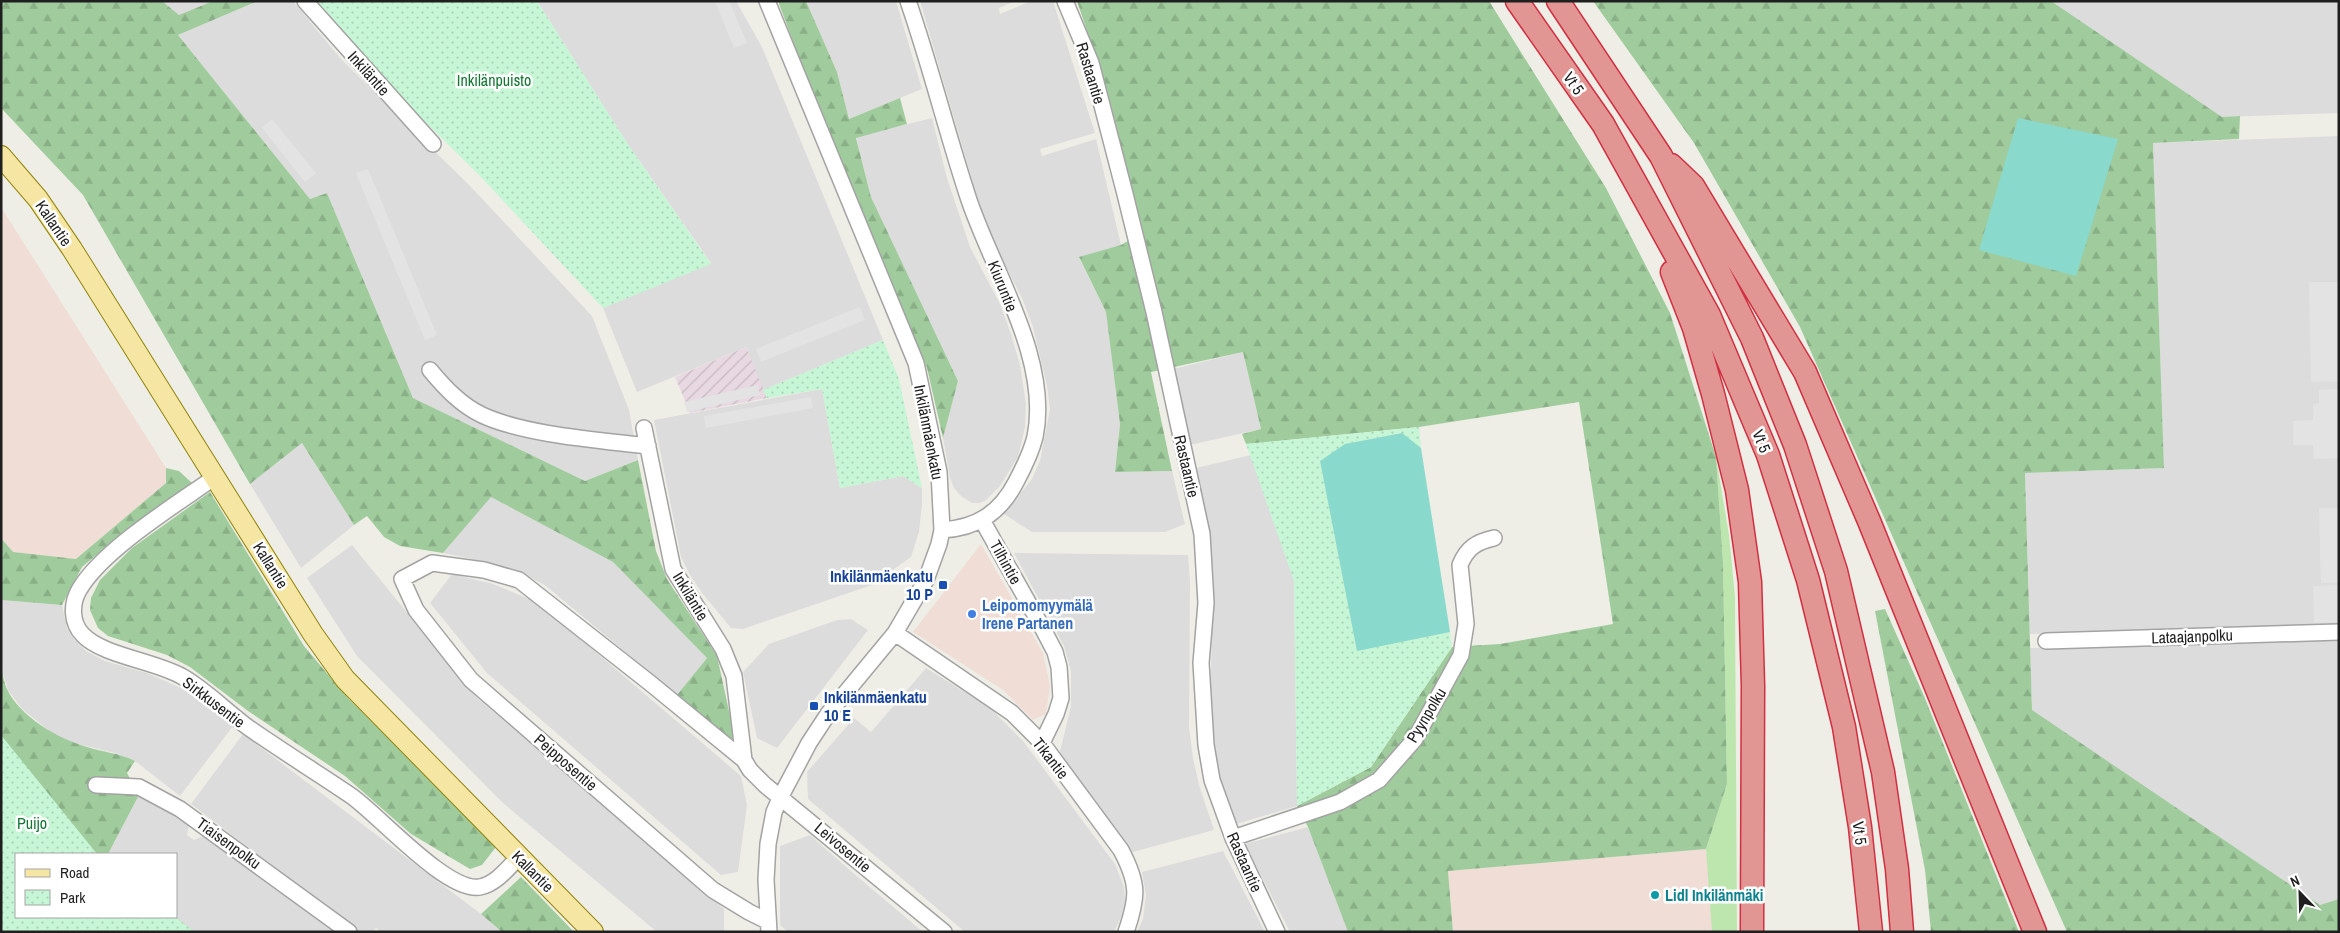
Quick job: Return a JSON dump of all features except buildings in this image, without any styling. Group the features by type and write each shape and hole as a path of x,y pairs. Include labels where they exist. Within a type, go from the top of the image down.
{"highway":[{"name":"Vt 5","path":"1517,1 1602,124 1634,178 1709,315 1768,455 1794,535 1826,648 1844,727 1860,827 1872,932"},
{"name":"Vt 5","path":"1558,1 1661,156 1752,338 1796,445 1836,571 1883,772 1897,869 1902,932"},
{"path":"1661,156 1693,186 1805,372 1869,521 2035,932"},
{"path":"1634,178 1694,328 1737,490 1750,582 1753,667 1751,928"}],"main road":[{"name":"Kallantie","path":"1,156 38,199 72,249 313,634 345,679 593,932"}],"street":[{"name":"Inkiläntie","path":"305,1 434,144"},
{"name":"Inkilänmäenkatu","path":"767,1 916,363 939,472 942,530 926,580 895,633 828,714 781,796 774,812 768,844 768,926"},
{"name":"Kiuruntie","path":"908,1 929,61 958,169 978,228 999,271 1016,317 1034,371 1038,394 1035,437 1028,460 1008,499 982,520 962,529 942,530"},
{"name":"Rastaantie","path":"1065,1 1091,64 1125,194 1154,312 1202,534 1206,603 1201,662 1206,745 1212,780 1234,838 1277,932"},
{"path":"430,370 462,402 482,415 534,430 648,446"},
{"name":"Inkiläntie","path":"644,428 673,569 723,649 734,676 744,760"},
{"name":"Sirkkusentie","path":"215,477 120,547 94,570 78,591 74,602 73,615 82,635 93,644 158,665 184,677 248,727 354,798 414,851 454,879 480,887 502,873 519,856"},
{"name":"Tilhintie","path":"982,520 1055,652 1059,667 1061,698 1056,714 1042,743"},
{"name":"Pyynpolku","path":"1234,838 1340,802 1379,780 1386,772 1415,738 1461,655 1466,624 1460,565 1463,557 1469,548 1494,538"},
{"name":"Leivosentie","path":"410,573 432,563 484,570 519,580 650,682 744,760 756,777 944,932"},
{"name":"Peipposentie","path":"410,573 402,579 416,610 472,680 714,890 768,926"},
{"name":"Lataajanpolku","path":"2046,641 2339,632"},
{"name":"Tikantie","path":"895,633 1012,713 1042,743 1121,850 1130,868 1134,885 1135,906 1126,932"},
{"name":"Tiaisenpolku","path":"96,785 139,787 180,809 349,932"}],"shaded area":[{"path":"162,1 213,1 179,15"},
{"path":"258,1 293,1 341,59 471,187 592,316 629,410 638,460 585,481 413,398 327,193 310,199 178,35"},
{"path":"537,1 736,1 762,47 883,340 763,390 746,347 637,392 603,308 711,263 627,143"},
{"path":"715,1 729,1 747,43 734,48"},
{"path":"806,1 896,1 922,89 849,119 837,72"},
{"path":"920,1 1015,1 999,8 1000,14 1031,1 1053,1 1095,133 1040,149 1042,156 1096,139 1121,245 1079,258 1106,312 1120,424 1115,472 1172,471 1185,524 1165,532 1032,532 1004,514 1032,479 1040,461 1050,409 1047,386 1033,327 1022,298 993,242 979,204"},
{"path":"2051,1 2339,1 2339,113 2222,117"},
{"path":"932,118 947,178 970,247 1000,304 1011,334 1020,365 1026,404 1025,427 1018,457 1000,486 985,501 979,503 972,503 961,496 954,488 950,478 943,438 958,381 871,197 856,137"},
{"path":"2018,118 2118,139 2076,276 1979,250"},
{"path":"272,119 316,173 305,182 262,128"},
{"path":"2339,136 2339,624 2030,634 2025,473 2164,468 2153,143"},
{"path":"368,169 437,335 425,340 356,173"},
{"path":"1,207 166,468 166,483 76,559 13,552 1,538"},
{"path":"2309,282 2339,282 2339,381 2311,382"},
{"path":"860,307 865,320 761,362 756,349"},
{"path":"746,347 767,398 690,413 675,377"},
{"path":"1243,352 1261,429 1190,445 1173,369"},
{"path":"758,385 760,395 687,412 684,402"},
{"path":"822,389 840,488 903,476 922,488 919,532 911,557 872,585 743,629 731,628 702,593 681,557 654,420"},
{"path":"2339,389 2339,458 2314,459 2313,445 2293,445 2293,421 2313,420 2313,404 2319,403 2319,390"},
{"path":"811,397 813,408 706,428 704,416"},
{"path":"1402,433 1421,448 1450,632 1357,651 1320,461 1345,444"},
{"path":"302,443 354,525 301,568 250,484"},
{"path":"1251,455 1294,580 1297,806 1236,824 1218,772 1213,742 1210,712 1213,588 1211,554 1208,524 1196,468"},
{"path":"490,496 613,562 707,658 677,695 546,586 517,570 443,553"},
{"path":"2319,508 2339,508 2339,583 2321,583"},
{"path":"981,544 1043,653 1050,686 1046,714 1033,720 1003,690 913,632"},
{"path":"352,545 475,696 724,909 724,932 657,932 503,803 357,656 307,578"},
{"path":"1014,553 1188,555 1190,581 1189,727 1199,785 1214,830 1133,852 1060,752 1071,706 1071,671 1064,646"},
{"path":"452,574 493,584 529,599 551,614 741,776 747,805 738,872 721,875 487,673 430,603"},
{"path":"2339,585 2339,622 2314,623 2313,586"},
{"path":"1,600 62,605 67,629 86,651 105,661 147,673 188,691 233,726 180,796 135,761 115,753 69,742 52,733 22,709 8,690 1,667"},
{"path":"851,619 868,630 777,748 757,738 743,672 769,644 837,620"},
{"path":"2339,638 2339,899 2320,905 2032,711 2030,648"},
{"path":"926,668 989,707 1023,741 1115,864 1124,887 1125,900 1123,913 1114,932 965,932 808,799 807,772 854,718 871,732"},
{"path":"243,734 481,914 502,932 381,932 376,928 372,932 360,932 191,804"},
{"path":"139,795 184,819 189,824 187,835 194,840 205,835 337,932 195,932 176,918 178,918 178,853 109,853"},
{"path":"1308,827 1348,932 1290,932 1245,844"},
{"path":"810,835 923,932 788,932 780,925 780,846"},
{"path":"1706,849 1713,932 1453,932 1448,871"},
{"path":"1223,851 1265,932 1137,932 1143,919 1146,895 1142,872"}],"green space":[{"path":"1,1 162,1 179,15 213,1 258,1 178,35 310,199 327,193 413,398 585,481 638,460 656,551 667,579 717,656 734,734 731,740 677,695 707,658 613,562 491,497 443,553 400,546 384,537 367,516 354,525 302,443 250,484 83,195 1,108"},
{"name":"Inkilänpuisto","path":"310,1 537,1 627,143 711,264 603,308 481,177 343,41"},
{"path":"778,1 806,1 837,72 849,119 900,98 907,124 856,138 871,197 958,381 943,438 927,368 808,82"},
{"path":"1077,1 1489,1 1606,188 1670,313 1716,457 1723,562 1727,784 1706,849 1448,871 1453,932 1348,932 1308,827 1297,806 1371,767 1452,647 1500,644 1613,624 1579,402 1419,427 1246,444 1242,434 1261,429 1243,352 1151,372 1172,471 1115,472 1120,424 1106,312 1079,257 1121,245 1143,232 1108,94"},
{"path":"1593,1 2051,1 2222,117 2240,116 2239,139 2153,143 2164,468 2025,473 2032,710 2320,905 2339,899 2339,932 2067,932 1800,327 1694,143"},
{"path":"883,340 899,379 922,488 903,476 840,488 822,389 767,398 763,390"},
{"path":"1419,427 1421,448 1401,433 1346,444 1320,461 1357,650 1450,632 1452,647 1371,767 1297,806 1294,581 1246,444"},
{"path":"1716,457 1729,535 1735,597 1737,932 1712,932 1706,849 1727,784 1723,562"},
{"path":"166,468 179,471 192,483 117,538 82,567 62,605 1,600 1,538 13,552 76,559 166,483"},
{"path":"210,492 304,646 347,697 496,847 482,865 470,869 411,834 345,776 248,711 190,667 167,655 108,636 98,628 90,610 91,598 100,580 132,548"},
{"path":"1885,609 1924,696 2019,932 1931,932 1925,870 1875,611"},
{"path":"1,667 6,687 13,699 21,709 41,726 76,743 135,761 127,773 139,795 109,853 15,853 15,918 176,918 195,932 1,932"},
{"name":"Puijo","path":"1,735 96,853 15,853 15,918 176,918 195,932 1,932"},
{"path":"521,877 574,932 502,932 481,914"}],"place":[{"name":"Inkilänmäenkatu 10 P","path":"943,585"},
{"name":"Leipomomyymälä Irene Partanen","path":"972,614"},
{"name":"Inkilänmäenkatu 10 E","path":"814,706"},
{"name":"Lidl Inkilänmäki","path":"1655,895"}]}
